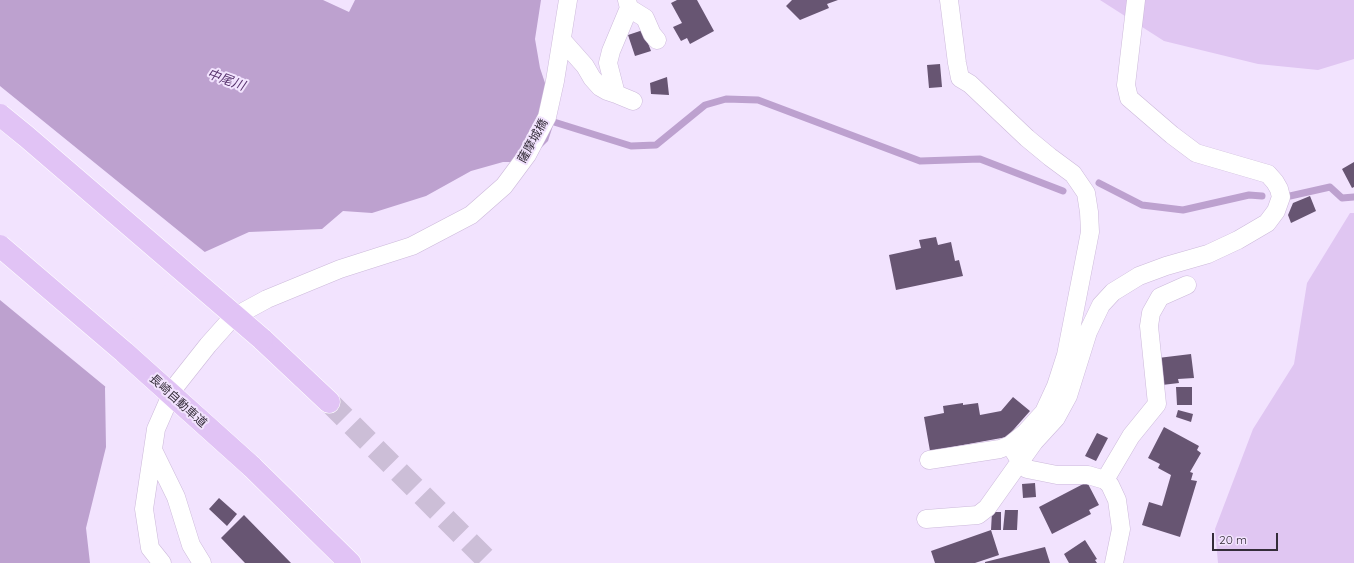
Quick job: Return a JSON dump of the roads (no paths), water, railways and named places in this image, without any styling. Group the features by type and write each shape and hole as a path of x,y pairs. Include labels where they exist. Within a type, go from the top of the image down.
{"highway":[{"path":"0,115 28,137 262,339 329,402"},
{"name":"長崎自動車道","path":"0,246 124,352 251,466 350,563"}],"street":[{"name":"薩摩城橋","path":"162,563 150,548 144,509 156,429 174,388 208,345 232,318 267,300 340,270 412,246 471,215 504,186 527,156 547,116 557,69 568,0"},
{"path":"929,460 1000,449 1025,433 1044,412 1056,386 1066,355 1090,232 1086,193 1073,174 1021,133 970,84 960,78 949,0"},
{"path":"926,519 978,515 987,508 1034,442 1056,418 1068,396 1088,332 1101,305 1113,292 1139,276 1166,266 1208,254 1238,240 1267,223 1276,211 1280,197 1280,188 1268,174 1196,153 1172,135 1129,98 1126,86 1136,0"},
{"path":"616,94 608,63 628,4 645,18 652,34 657,40"},
{"path":"562,40 585,66 592,78 600,87 607,92 633,101"},
{"path":"1105,480 1131,436 1157,404 1149,326 1151,313 1160,297 1187,285"},
{"path":"1010,444 1020,461 1027,469 1057,474 1088,475 1105,480 1110,485 1117,500 1121,529 1114,563"},
{"path":"153,450 176,497 191,545 202,563"}],"water":[{"name":"中尾川","path":"0,0 323,0 349,12 355,0 541,0 535,39 540,68 556,116 548,141 532,157 516,162 503,162 471,171 426,196 372,213 343,211 322,229 249,232 187,260 122,327 105,388 106,447 86,528 90,563 0,563"}],"waterway":[{"path":"554,122 631,146 656,145 705,105 726,99 758,100 920,161 980,159 1063,191"},
{"path":"1099,183 1142,205 1183,210 1249,195 1262,196"},
{"path":"1290,196 1330,187 1342,198 1354,197"}],"tunnel":[{"path":"329,402 490,563"}]}
